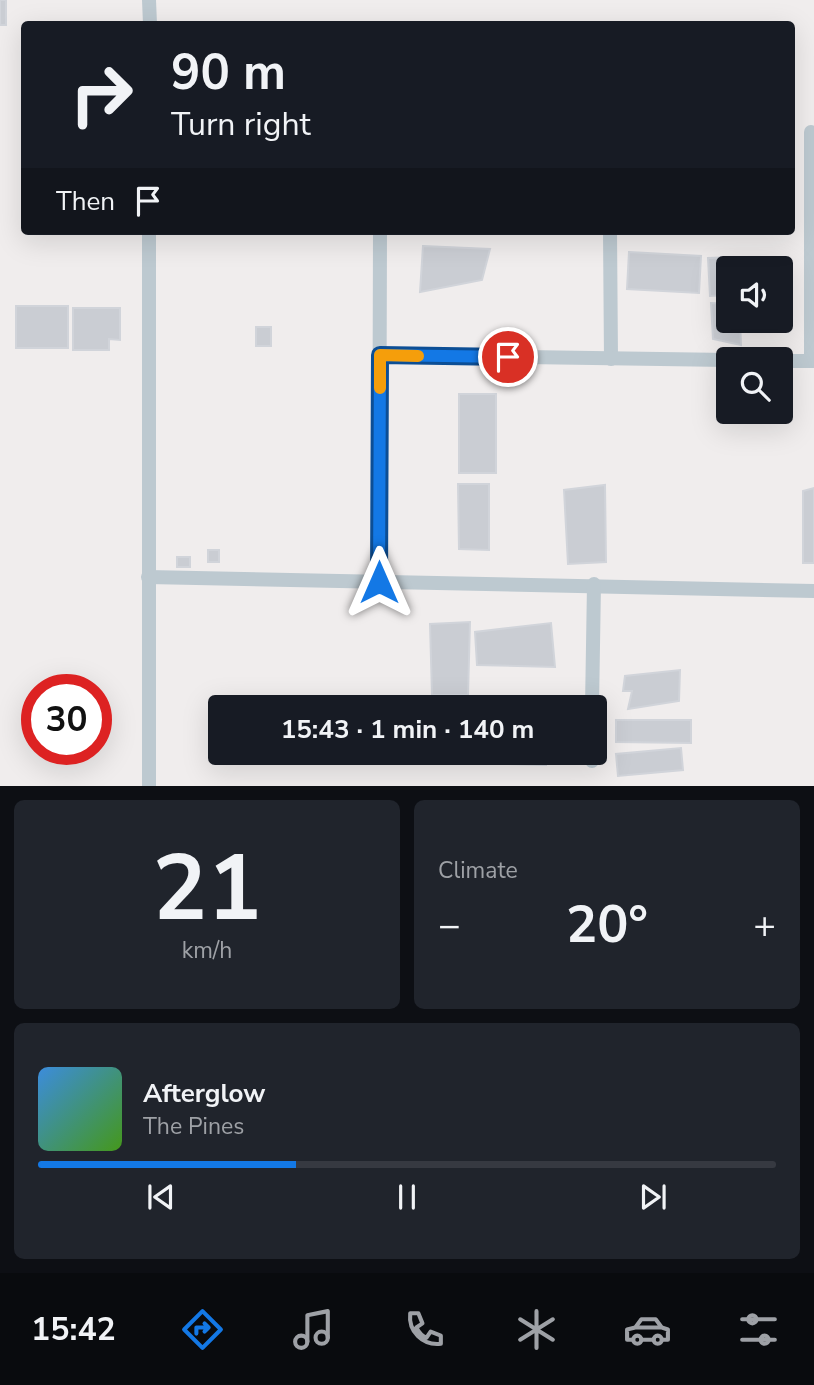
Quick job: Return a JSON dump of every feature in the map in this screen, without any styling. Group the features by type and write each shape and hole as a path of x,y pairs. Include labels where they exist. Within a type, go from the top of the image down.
{"street":[{"path":"149,0 150,21"},
{"path":"793,361 813,361 811,132"},
{"path":"149,235 149,786"},
{"path":"379,582 380,235"},
{"path":"610,235 611,359"},
{"path":"380,355 716,360"},
{"path":"148,577 594,584 814,591"},
{"path":"592,695 594,584"}],"building":[{"path":"0,0 6,0 6,25 0,25"},
{"path":"423,246 490,249 482,280 420,292"},
{"path":"629,252 701,256 699,293 627,289"},
{"path":"708,258 716,258 716,296 710,296"},
{"path":"711,303 716,303 716,333 741,333 741,345 713,339"},
{"path":"16,306 68,306 68,348 16,348"},
{"path":"73,308 120,308 120,340 109,339 109,350 73,350"},
{"path":"256,327 271,327 271,346 256,346"},
{"path":"459,394 496,394 496,473 459,473"},
{"path":"458,484 489,484 489,550 459,549"},
{"path":"605,485 606,562 568,564 564,490"},
{"path":"814,488 814,563 803,563 803,491"},
{"path":"208,550 219,550 219,562 208,562"},
{"path":"177,557 190,557 190,567 177,567"},
{"path":"470,622 468,695 432,695 430,624"},
{"path":"551,623 555,667 477,665 475,632"},
{"path":"680,670 679,701 628,709 632,691 623,691 625,676"},
{"path":"616,720 691,720 691,743 616,742"},
{"path":"681,748 683,770 618,776 616,754"}],"slow traffic":[{"path":"380,388 380,355 418,356"}],"route":[{"path":"379,582 380,355 508,357"}]}
